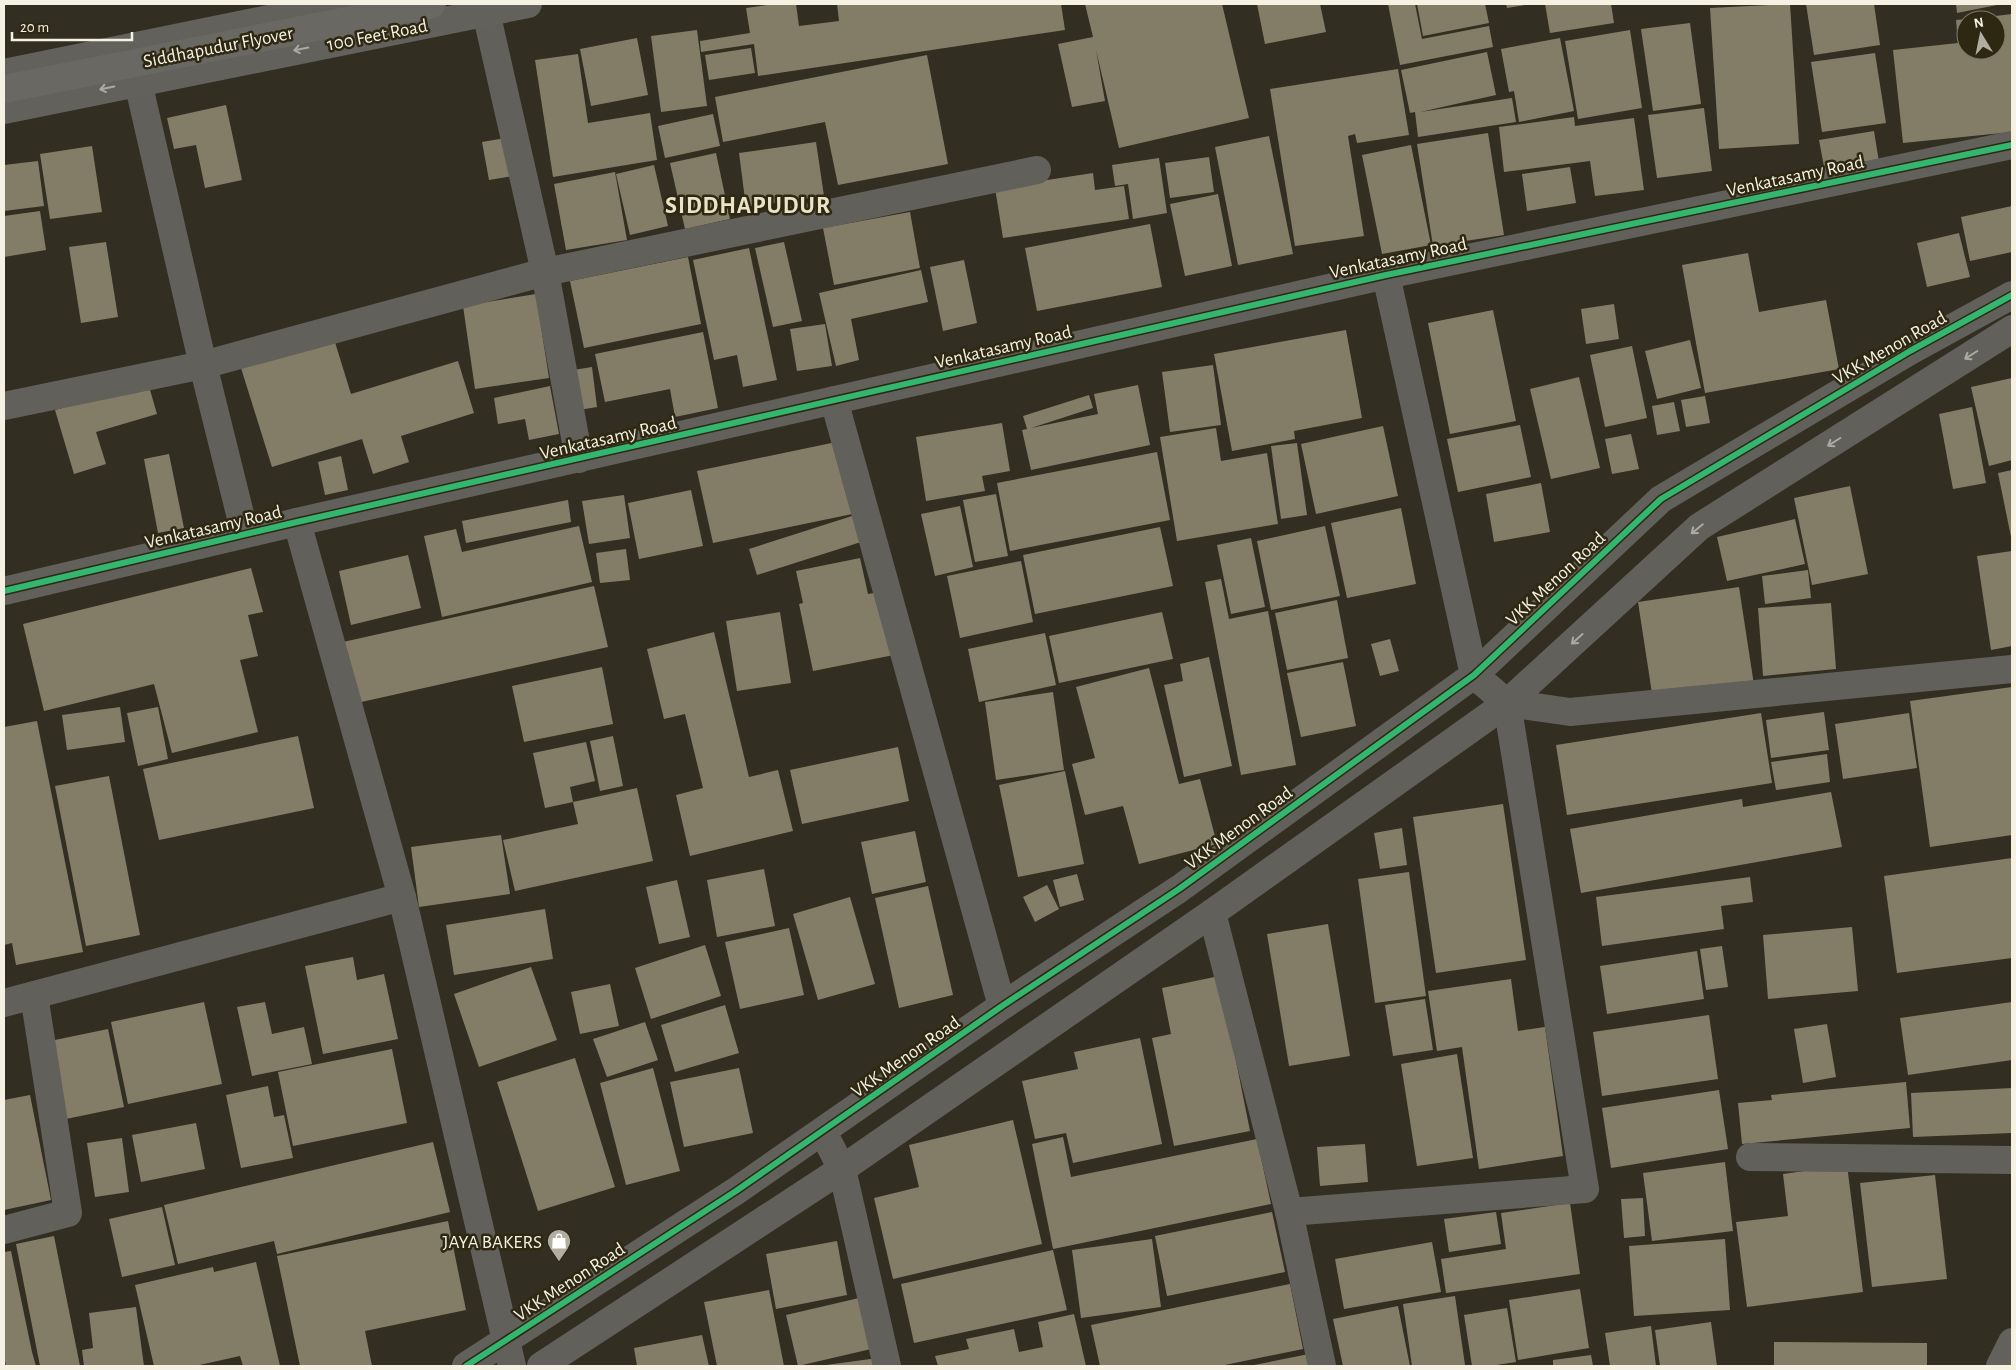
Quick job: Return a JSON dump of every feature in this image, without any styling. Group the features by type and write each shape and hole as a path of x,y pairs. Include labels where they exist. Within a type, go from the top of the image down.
{"main road":[{"name":"100 Feet Road","path":"4,73 342,4"},
{"name":"Siddhapudur Flyover","path":"4,89 432,4"},
{"name":"100 Feet Road","path":"4,110 528,4"},
{"path":"2000,1366 2012,1342"}],"street":[{"path":"486,12 545,272 579,459"},
{"path":"138,82 203,365 245,534"},
{"name":"Venkatasamy Road","path":"4,591 297,522 1386,275 2012,145"},
{"path":"4,406 203,365 545,272 1037,170"},
{"path":"1386,275 1474,675 1507,703 1570,712 2012,669"},
{"name":"VKK Menon Road","path":"466,1366 736,1191 1002,1006 1179,889 1474,675 1661,499 1910,351 2012,295"},
{"path":"540,1366 842,1169 1212,912 1507,703 1699,527 2012,328"},
{"path":"834,400 1002,1006"},
{"path":"297,522 402,898 512,1366"},
{"path":"1289,1212 1584,1189 1507,703"},
{"path":"4,1003 402,898"},
{"path":"1212,912 1289,1212 1322,1366"},
{"path":"4,1230 68,1214 34,995"},
{"path":"823,1132 842,1169 887,1366"},
{"path":"1750,1157 2012,1160"}],"building":[{"path":"775,4 796,4 799,26 839,21 837,4 1061,4 1065,30 758,76 754,44 701,52 700,41 750,33 746,8"},
{"path":"1085,4 1222,4 1249,118 1119,148 1096,50 1105,101 1072,107 1058,44 1093,37"},
{"path":"1257,4 1320,4 1326,32 1265,44"},
{"path":"1388,4 1415,4 1422,39 1489,26 1493,47 1400,65"},
{"path":"1417,4 1485,4 1489,23 1423,36"},
{"path":"1506,4 1525,4 1525,5 1507,8"},
{"path":"1545,4 1611,4 1614,23 1550,33"},
{"path":"1790,4 1799,144 1719,149 1710,8"},
{"path":"1806,4 1874,4 1880,45 1814,55"},
{"path":"1956,4 1997,4 1972,10 1957,10"},
{"path":"2012,14 2012,132 1903,143 1893,50 1956,43 1956,60 2006,60 2006,15"},
{"path":"1690,23 1701,104 1653,111 1641,29"},
{"path":"697,30 707,106 661,112 651,36"},
{"path":"1630,30 1642,108 1578,119 1565,41"},
{"path":"637,38 648,95 591,106 580,49"},
{"path":"1560,38 1574,111 1519,122 1514,91 1509,92 1501,49"},
{"path":"751,48 755,73 709,80 705,55"},
{"path":"1487,52 1496,95 1420,112 1512,98 1516,122 1418,137 1415,112 1410,113 1401,70"},
{"path":"1875,53 1886,123 1822,132 1811,62"},
{"path":"578,54 588,123 650,113 657,160 553,177 535,60"},
{"path":"927,55 948,164 838,185 825,122 723,142 715,97"},
{"path":"1398,69 1409,135 1357,143 1355,134 1348,136 1364,236 1295,246 1270,89"},
{"path":"226,105 242,180 205,188 196,145 174,149 167,118"},
{"path":"1704,108 1712,171 1657,178 1648,115"},
{"path":"713,114 720,146 665,158 658,126"},
{"path":"1574,117 1575,126 1634,118 1644,190 1595,196 1590,161 1504,172 1499,127"},
{"path":"1874,131 1879,162 1825,172 1819,140"},
{"path":"1488,133 1504,235 1433,246 1417,144"},
{"path":"1269,136 1293,254 1238,265 1215,147"},
{"path":"512,137 518,175 489,180 482,142"},
{"path":"816,142 824,196 746,207 739,153"},
{"path":"1411,145 1431,245 1382,254 1362,155"},
{"path":"92,146 102,212 50,219 40,154"},
{"path":"716,153 730,219 685,229 670,163"},
{"path":"1209,157 1214,192 1170,198 1165,163"},
{"path":"1159,158 1167,213 1133,219 1128,184 1115,186 1112,165"},
{"path":"38,161 44,206 4,211 4,165"},
{"path":"654,165 668,226 630,235 616,174"},
{"path":"1570,167 1576,203 1527,211 1522,174"},
{"path":"615,172 627,240 566,250 554,184"},
{"path":"1093,173 1095,190 1124,186 1129,219 1003,238 995,188"},
{"path":"1218,194 1232,266 1185,276 1170,204"},
{"path":"2012,206 2012,252 1970,261 1961,217"},
{"path":"40,211 46,250 4,257 4,216"},
{"path":"910,212 920,268 834,285 823,228"},
{"path":"1150,224 1162,287 1037,311 1025,248"},
{"path":"1959,233 1970,277 1927,287 1917,243"},
{"path":"106,242 118,317 81,323 69,247"},
{"path":"784,242 802,321 773,327 755,248"},
{"path":"749,248 777,380 743,387 737,355 714,360 693,260"},
{"path":"1748,253 1759,312 1826,300 1839,369 1705,393 1682,265"},
{"path":"688,257 701,324 584,348 570,281"},
{"path":"964,260 977,323 943,331 930,267"},
{"path":"921,270 928,302 851,319 859,360 836,366 819,293"},
{"path":"536,294 549,378 475,389 463,306"},
{"path":"1614,304 1619,339 1586,344 1581,309"},
{"path":"1493,310 1516,421 1450,434 1428,323"},
{"path":"825,324 832,366 797,371 790,329"},
{"path":"1346,330 1362,418 1294,431 1295,439 1232,451 1214,354"},
{"path":"703,332 718,408 675,417 670,389 605,402 595,354"},
{"path":"334,339 351,394 458,361 474,413 401,436 409,462 373,474 362,439 272,467 241,368"},
{"path":"1690,340 1701,388 1657,399 1645,351"},
{"path":"1632,346 1647,418 1605,427 1590,355"},
{"path":"1213,365 1221,425 1170,432 1162,372"},
{"path":"592,367 597,407 573,411 567,371"},
{"path":"1579,377 1600,468 1551,479 1530,389"},
{"path":"2012,378 2012,460 1989,466 1971,387"},
{"path":"148,383 157,414 96,432 106,464 74,474 55,410"},
{"path":"1138,385 1150,445 1031,470 1022,430 1027,429 1023,416 1089,395 1093,408 1031,428 1098,414 1094,394"},
{"path":"550,386 559,434 529,440 525,419 498,424 494,398"},
{"path":"1705,396 1710,423 1686,427 1681,400"},
{"path":"1674,402 1680,431 1657,435 1652,406"},
{"path":"1972,407 1986,483 1953,489 1939,414"},
{"path":"1002,423 1010,471 982,476 985,491 926,501 916,437"},
{"path":"1520,425 1531,477 1458,492 1447,439"},
{"path":"1383,426 1398,496 1316,514 1301,444"},
{"path":"1216,428 1221,461 1267,453 1278,524 1177,541 1160,437"},
{"path":"1631,434 1639,469 1612,474 1605,439"},
{"path":"841,441 857,513 713,543 697,471"},
{"path":"1297,443 1307,515 1281,519 1271,446"},
{"path":"1157,452 1170,520 1010,551 997,483"},
{"path":"169,454 184,528 158,533 144,459"},
{"path":"341,456 348,490 325,495 318,462"},
{"path":"2012,470 2012,536 2011,537 1998,473"},
{"path":"1541,483 1550,532 1494,542 1486,494"},
{"path":"1850,486 1868,574 1812,585 1794,498"},
{"path":"691,490 703,546 639,559 628,503"},
{"path":"996,494 1008,556 975,562 963,500"},
{"path":"624,495 630,538 589,544 582,501"},
{"path":"568,500 571,522 466,543 462,521"},
{"path":"960,506 973,567 935,576 921,514"},
{"path":"1401,508 1416,584 1347,598 1331,523"},
{"path":"852,516 861,542 757,575 749,549"},
{"path":"1795,519 1805,564 1727,581 1717,537"},
{"path":"579,526 592,582 442,617 424,536 456,529 462,552"},
{"path":"1325,526 1340,596 1271,610 1257,541"},
{"path":"1160,527 1173,586 1035,614 1023,555"},
{"path":"1251,538 1265,607 1231,614 1217,545"},
{"path":"626,549 630,580 600,583 596,553"},
{"path":"2012,551 2012,646 1991,650 1977,556"},
{"path":"408,555 421,608 351,625 339,571"},
{"path":"860,558 868,594 886,591 899,654 813,671 799,604 803,603 796,571"},
{"path":"1021,561 1033,622 960,638 947,576"},
{"path":"251,568 263,612 248,615 258,656 240,660 258,732 172,753 154,684 44,711 23,624"},
{"path":"1808,570 1811,598 1765,604 1762,576"},
{"path":"1221,579 1229,619 1268,611 1296,765 1241,775 1205,582"},
{"path":"594,586 608,647 357,703 343,642"},
{"path":"1739,587 1754,685 1653,700 1638,602"},
{"path":"1337,600 1348,658 1287,670 1275,613"},
{"path":"1831,603 1836,669 1763,676 1758,608"},
{"path":"780,612 791,683 737,691 726,621"},
{"path":"1162,612 1173,659 1059,683 1049,636"},
{"path":"714,632 749,777 778,770 793,831 690,856 676,795 703,788 685,714 664,719 647,649"},
{"path":"1045,633 1056,685 979,702 968,649"},
{"path":"1390,639 1399,671 1380,676 1371,644"},
{"path":"1209,657 1232,766 1184,777 1164,685 1183,681 1180,664"},
{"path":"1343,662 1356,726 1301,737 1287,673"},
{"path":"602,667 613,724 524,742 512,686"},
{"path":"1149,668 1179,784 1200,779 1217,844 1139,864 1123,806 1085,815 1072,764 1095,758 1076,687"},
{"path":"2012,687 2012,835 1930,847 1910,701"},
{"path":"1053,692 1064,770 996,780 985,702"},
{"path":"120,707 125,742 67,750 62,715"},
{"path":"158,707 168,759 138,766 127,713"},
{"path":"1824,712 1829,750 1771,758 1766,720"},
{"path":"1761,713 1772,783 1567,815 1556,745"},
{"path":"1909,713 1917,768 1843,779 1835,724"},
{"path":"37,721 83,952 16,965 12,943 4,945 4,727"},
{"path":"298,736 314,808 159,840 143,769"},
{"path":"613,736 623,786 600,791 590,741"},
{"path":"586,742 595,781 570,787 573,802 545,808 533,753"},
{"path":"898,747 909,801 802,824 790,770"},
{"path":"1827,754 1830,782 1776,790 1771,762"},
{"path":"1065,771 1084,864 1018,877 999,785"},
{"path":"109,776 140,935 86,946 55,786"},
{"path":"637,788 653,861 515,891 503,840 578,824 573,802"},
{"path":"1831,792 1842,847 1581,893 1570,829 1742,799 1743,807"},
{"path":"1503,804 1526,960 1436,973 1413,817"},
{"path":"1402,828 1407,865 1380,869 1374,833"},
{"path":"915,831 926,882 872,894 861,842"},
{"path":"501,835 510,894 419,907 411,847"},
{"path":"2012,858 2012,958 1897,973 1884,876"},
{"path":"764,869 775,926 717,937 707,880"},
{"path":"1409,872 1426,996 1375,1003 1358,879"},
{"path":"1077,874 1084,900 1060,907 1053,880"},
{"path":"1750,877 1753,902 1721,906 1724,929 1602,946 1596,897"},
{"path":"677,880 690,937 659,944 646,887"},
{"path":"1047,885 1059,909 1035,922 1023,897"},
{"path":"928,886 953,995 899,1008 875,898"},
{"path":"850,897 875,984 818,1000 793,914"},
{"path":"545,909 553,959 454,975 446,925"},
{"path":"1328,924 1350,1056 1289,1066 1267,934"},
{"path":"1852,927 1858,991 1768,999 1763,935"},
{"path":"789,928 804,995 740,1009 725,942"},
{"path":"705,945 721,996 651,1019 635,968"},
{"path":"1722,946 1728,987 1706,990 1700,949"},
{"path":"1697,951 1704,999 1607,1014 1600,966"},
{"path":"353,957 357,980 384,974 398,1039 323,1054 305,966"},
{"path":"531,967 557,1040 479,1067 454,994"},
{"path":"1219,976 1250,1131 1174,1146 1152,1038 1171,1034 1162,988"},
{"path":"1511,979 1518,1031 1545,1027 1563,1156 1479,1169 1462,1047 1437,1051 1428,991"},
{"path":"610,984 619,1026 580,1034 571,992"},
{"path":"1425,999 1433,1050 1393,1056 1385,1005"},
{"path":"204,1002 222,1084 128,1104 111,1022"},
{"path":"265,1002 272,1034 304,1027 312,1064 252,1076 237,1007"},
{"path":"2012,1002 2012,1060 1908,1075 1900,1018"},
{"path":"725,1005 739,1053 675,1072 661,1025"},
{"path":"1709,1015 1718,1079 1602,1096 1593,1032"},
{"path":"645,1022 658,1060 607,1077 593,1039"},
{"path":"1827,1024 1836,1077 1803,1083 1794,1029"},
{"path":"108,1029 124,1107 66,1119 50,1041"},
{"path":"1140,1038 1162,1144 1073,1163 1066,1133 1035,1139 1022,1081 1078,1069 1074,1052"},
{"path":"392,1049 407,1123 293,1146 278,1072"},
{"path":"1457,1054 1473,1158 1417,1166 1401,1064"},
{"path":"575,1058 615,1187 538,1211 497,1082"},
{"path":"653,1068 680,1171 626,1185 600,1083"},
{"path":"739,1068 753,1133 684,1147 670,1082"},
{"path":"1906,1082 1910,1128 1742,1144 1738,1103 1772,1100 1771,1095"},
{"path":"268,1086 274,1117 284,1115 293,1158 241,1168 226,1095"},
{"path":"2012,1088 2012,1133 1913,1137 1911,1093"},
{"path":"1719,1090 1728,1149 1611,1168 1602,1108"},
{"path":"30,1095 51,1200 4,1210 4,1100"},
{"path":"1013,1120 1042,1244 893,1279 874,1198 919,1187 909,1145"},
{"path":"196,1123 205,1169 141,1182 132,1135"},
{"path":"1063,1137 1071,1177 1257,1139 1271,1204 1053,1249 1032,1144"},
{"path":"122,1138 129,1192 95,1197 87,1143"},
{"path":"433,1142 450,1212 277,1254 274,1241 178,1264 164,1205"},
{"path":"1365,1144 1368,1182 1320,1186 1317,1147"},
{"path":"1725,1162 1733,1231 1652,1241 1643,1173"},
{"path":"1847,1165 1863,1292 1747,1307 1736,1222 1788,1216 1783,1174"},
{"path":"1935,1175 1947,1279 1872,1287 1860,1183"},
{"path":"1643,1198 1645,1236 1624,1238 1621,1199"},
{"path":"1570,1203 1580,1274 1446,1293 1441,1259 1506,1249 1501,1213"},
{"path":"162,1207 175,1265 122,1277 109,1219"},
{"path":"1272,1212 1285,1272 1167,1296 1155,1236"},
{"path":"1496,1212 1501,1244 1449,1252 1444,1219"},
{"path":"448,1221 466,1310 365,1331 372,1366 300,1366 277,1256"},
{"path":"54,1236 80,1366 40,1366 16,1244"},
{"path":"1152,1239 1161,1307 1081,1318 1072,1250"},
{"path":"1725,1239 1730,1310 1634,1316 1629,1246"},
{"path":"837,1241 847,1295 776,1309 766,1254"},
{"path":"1432,1242 1441,1292 1344,1309 1335,1259"},
{"path":"1053,1250 1067,1310 914,1343 901,1284"},
{"path":"11,1251 36,1366 6,1366 4,1356 4,1252"},
{"path":"256,1262 280,1366 243,1366 240,1356 195,1366 154,1366 135,1285 213,1267 214,1272"},
{"path":"1290,1284 1303,1349 1220,1366 1100,1366 1091,1325"},
{"path":"1580,1289 1589,1348 1518,1360 1509,1300"},
{"path":"769,1290 784,1366 717,1366 704,1302"},
{"path":"1455,1296 1465,1365 1412,1366 1403,1304"},
{"path":"859,1298 871,1349 798,1366 786,1315"},
{"path":"1398,1306 1410,1366 1343,1366 1333,1319"},
{"path":"136,1307 144,1366 84,1366 82,1350 93,1348 89,1313"},
{"path":"1507,1308 1516,1362 1490,1366 1472,1366 1464,1315"},
{"path":"1074,1314 1086,1366 938,1366 935,1356 969,1349 966,1339 1014,1329 1019,1352 1043,1347 1038,1322"},
{"path":"1711,1322 1717,1366 1660,1366 1655,1330"},
{"path":"1651,1326 1656,1366 1610,1366 1605,1333"},
{"path":"702,1335 709,1366 637,1366 634,1348"},
{"path":"1774,1342 1927,1343 1927,1366 1774,1366"},
{"path":"1309,1354 1312,1366 1254,1365"},
{"path":"1591,1355 1593,1366 1553,1366 1553,1360"},
{"path":"878,1358 879,1366 826,1366 826,1365"}],"cycle path":[{"path":"4,591 297,522 1386,275 2012,145"},
{"path":"466,1366 736,1191 1002,1006 1179,889 1474,675 1661,499 1910,351 2012,295"}],"place":[{"name":"JAYA BAKERS","path":"559,1262"}],"district":[{"name":"SIDDHAPUDUR","path":"748,205"}]}
